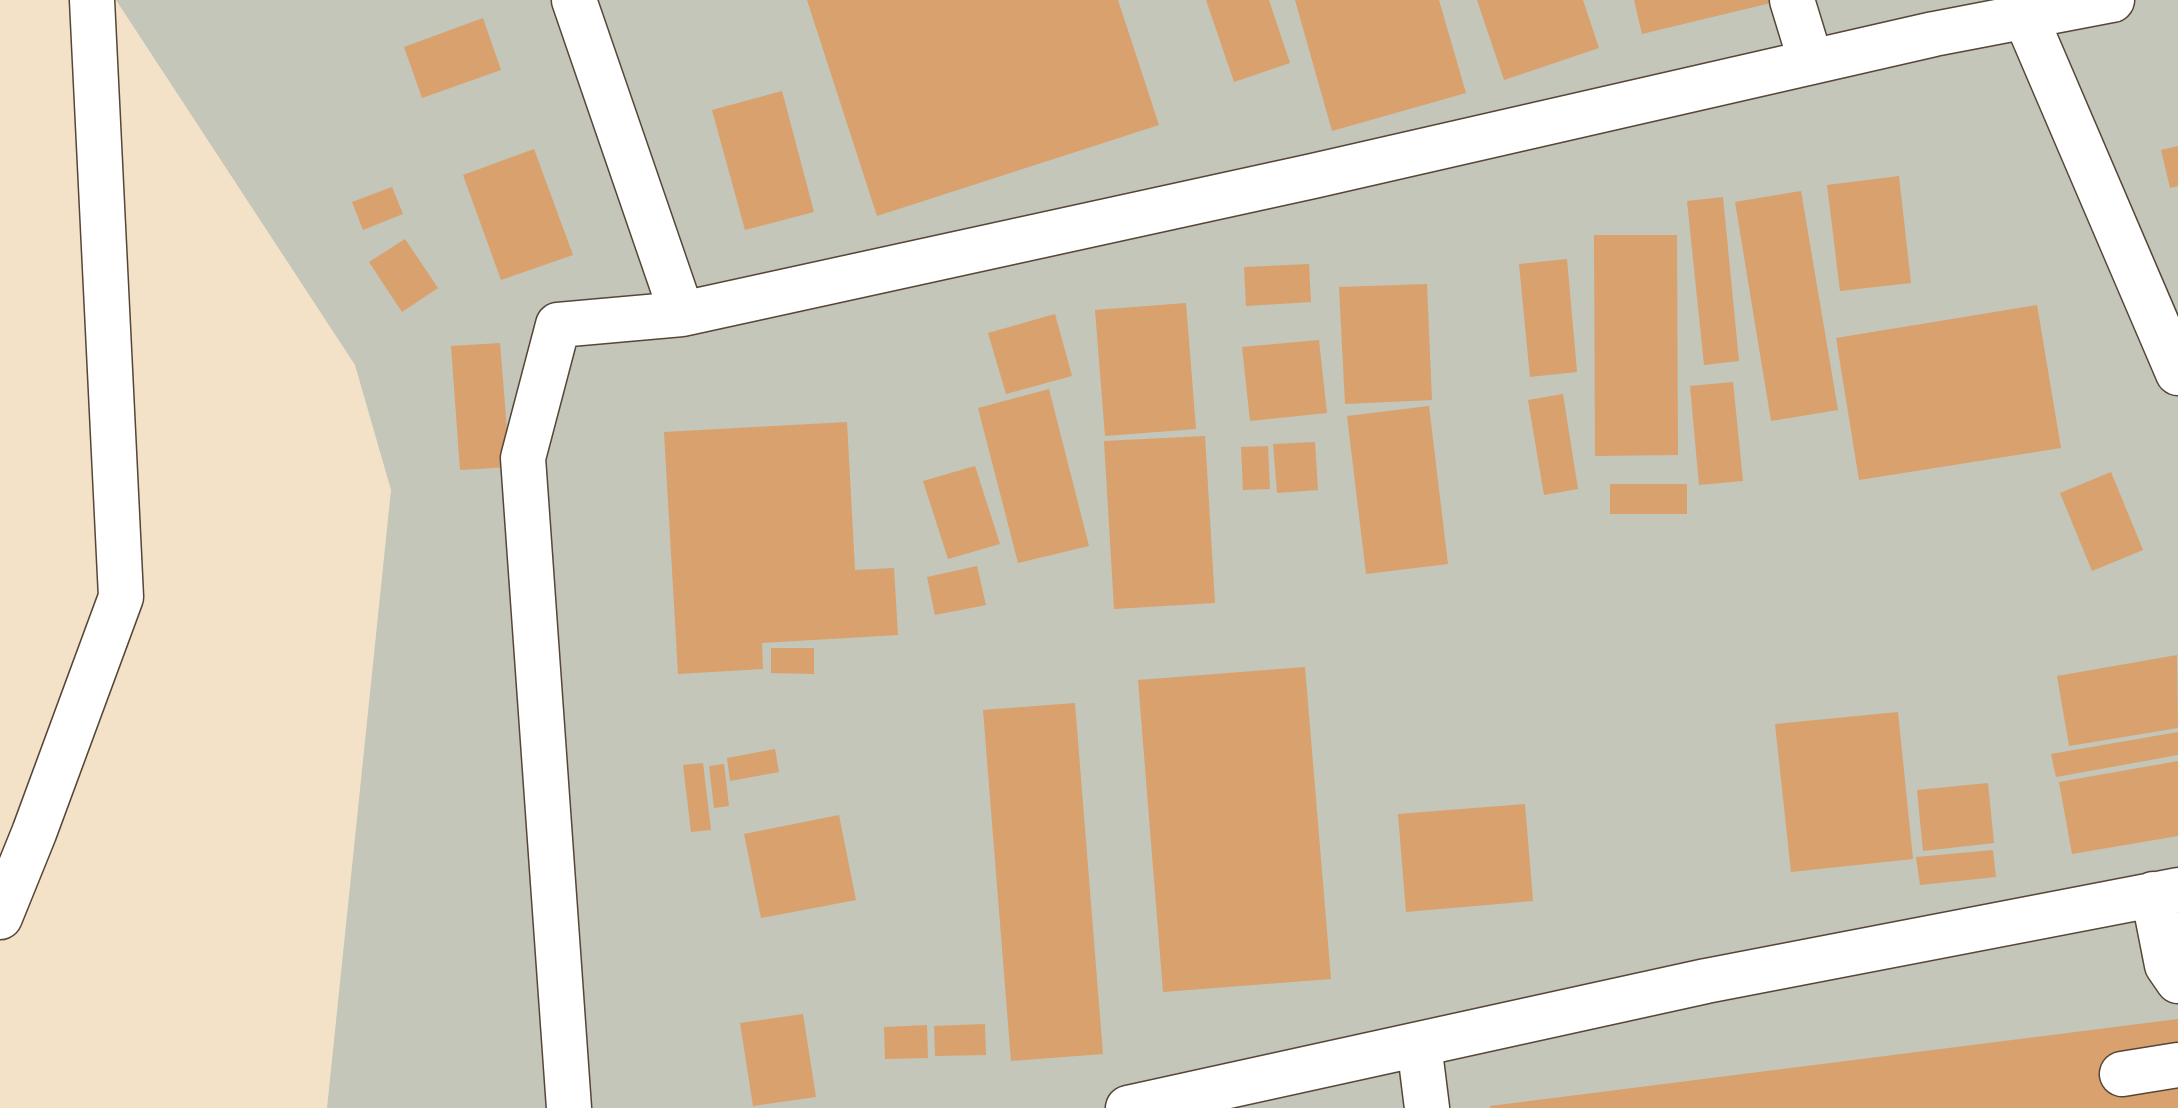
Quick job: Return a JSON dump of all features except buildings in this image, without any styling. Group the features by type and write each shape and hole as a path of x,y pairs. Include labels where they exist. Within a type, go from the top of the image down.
{"street":[{"path":"0,917 121,597 92,0"},
{"path":"574,0 682,314"},
{"path":"1792,0 1811,62"},
{"path":"569,1108 523,458 558,325 682,314 1313,176 1934,34 2112,0"},
{"path":"2025,16 2178,373"},
{"path":"1128,1108 1706,981 2166,892 2167,965 2178,981"},
{"path":"1419,1044 1427,1108"},
{"path":"2122,1074 2178,1065"}],"shaded area":[{"path":"116,0 2178,0 2178,1108 327,1108 391,490 355,365"}]}
